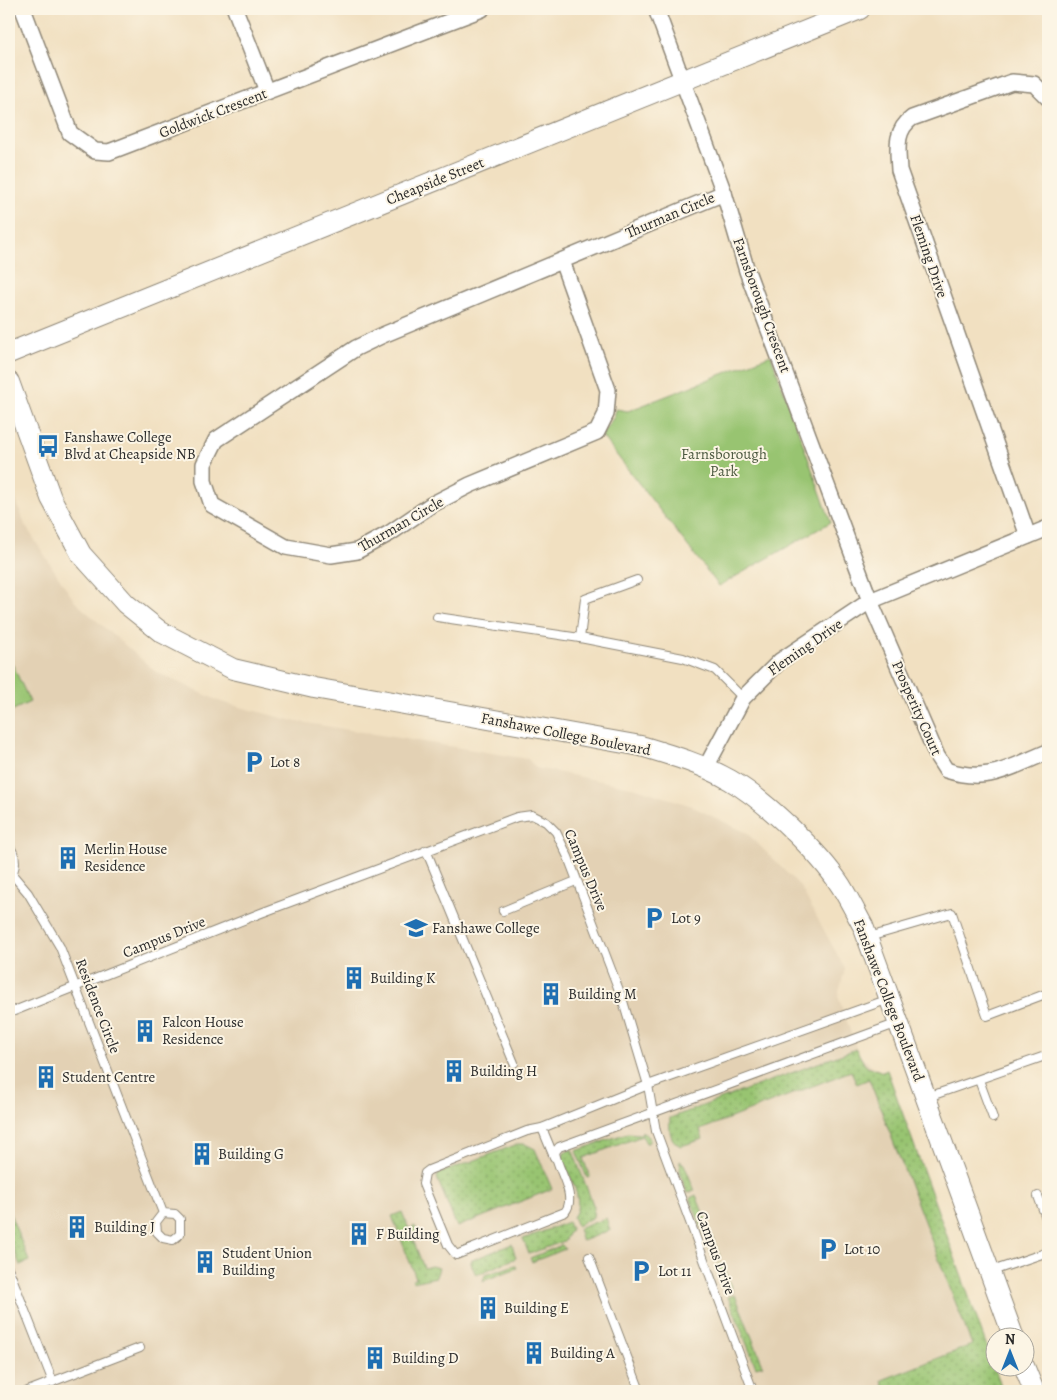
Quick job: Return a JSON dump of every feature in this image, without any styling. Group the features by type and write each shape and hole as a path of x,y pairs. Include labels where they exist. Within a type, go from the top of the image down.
{"street":[{"name":"Goldwick Crescent","path":"23,9 70,133 95,150 109,152 267,92 449,15 482,9"},
{"path":"235,9 267,92"},
{"name":"Farnsborough Crescent","path":"656,9 681,81 724,193 747,271 870,601"},
{"name":"Cheapside Street","path":"9,353 860,9"},
{"name":"Fleming Drive","path":"1028,536 899,170 897,142 903,125 912,118 1012,82 1034,84 1048,98"},
{"name":"Thurman Circle","path":"562,261 608,390 606,414 597,432 470,485 431,504 390,533 357,551 330,554 286,547 212,504 204,481 204,464 216,440 356,348 562,261 724,193"},
{"name":"Fanshawe College Boulevard","path":"9,382 51,498 81,554 126,604 161,632 233,669 314,688 641,746 690,761 730,780 758,800 805,843 840,885 867,937 1010,1328"},
{"name":"Fleming Drive","path":"705,769 743,698 780,661 870,601 1048,528"},
{"name":"Prosperity Court","path":"870,601 937,756 946,770 962,776 989,776 1048,752"},
{"path":"1029,1378 1034,1391"}],"lane":[{"path":"580,638 585,599 637,580"},
{"path":"437,617 580,638 683,658 715,670 743,698"},
{"name":"Campus Drive","path":"9,1013 426,850 517,817 532,815 546,822 556,832 622,998 648,1085 656,1132 753,1391"},
{"path":"9,846 16,859 11,877"},
{"path":"426,850 514,1063"},
{"name":"Residence Circle","path":"11,877 28,893 60,947 163,1213"},
{"path":"503,910 576,880"},
{"path":"867,937 952,913 988,1016 1048,993"},
{"path":"542,1128 569,1194 570,1204 565,1212 456,1255 448,1245 423,1184 425,1173 527,1131 542,1128 648,1085 890,999"},
{"path":"556,1161 555,1152 559,1147 898,1023"},
{"path":"926,1098 1048,1055"},
{"path":"979,1080 993,1118"},
{"path":"1038,1196 1048,1223"},
{"path":"990,1272 1048,1252"},
{"path":"589,1257 640,1391"},
{"path":"9,1270 53,1382"},
{"path":"28,1391 140,1348"}],"shaded area":[{"name":"Fanshawe College","path":"9,480 25,525 75,602 156,672 221,702 294,721 528,759 536,768 636,788 689,805 747,833 800,886 845,969 838,996 859,1056 879,1070 984,1363 984,1378 989,1378 994,1391 9,1391"}],"green space":[{"name":"Farnsborough Park","path":"771,355 831,522 719,586 601,435 614,417 616,409 628,411"},
{"path":"9,657 30,702 9,712"},
{"path":"856,1049 865,1065 883,1072 887,1070 984,1338 984,1378 998,1378 1003,1391 885,1390 882,1380 972,1345 869,1079 857,1084 851,1071 700,1130 703,1139 681,1146 672,1138 670,1118"},
{"path":"642,1131 650,1139 648,1143 646,1143 642,1136 583,1158 590,1177 587,1178 576,1151 627,1133 641,1134"},
{"path":"518,1144 525,1144 535,1149 552,1189 457,1227 437,1178 438,1174"},
{"path":"572,1149 594,1207 593,1217 577,1226 573,1217 577,1211 577,1196 562,1159 564,1153"},
{"path":"680,1161 684,1164 695,1191 687,1193 680,1173"},
{"path":"696,1195 721,1259 715,1262 690,1198"},
{"path":"9,1211 29,1261 20,1265 9,1237"},
{"path":"402,1212 409,1229 415,1226 418,1234 412,1237 424,1268 431,1266 439,1268 436,1277 413,1282 413,1279 416,1278 392,1216"},
{"path":"606,1218 610,1230 582,1241 578,1229"},
{"path":"568,1222 571,1229 564,1241 529,1254 523,1239"},
{"path":"512,1244 516,1258 476,1275 470,1261"},
{"path":"562,1245 565,1249 532,1262 530,1258"},
{"path":"722,1263 733,1292 727,1294 716,1266"},
{"path":"515,1265 517,1268 483,1281 485,1275"},
{"path":"735,1295 763,1365 756,1367 728,1297"}],"place":[{"name":"Fanshawe College Blvd at Cheapside NB","path":"48,446"},
{"name":"Lot 8","path":"254,762"},
{"name":"Merlin House Residence","path":"68,858"},
{"name":"Lot 9","path":"654,918"},
{"name":"Fanshawe College","path":"416,928"},
{"name":"Building K","path":"354,978"},
{"name":"Building M","path":"551,994"},
{"name":"Falcon House Residence","path":"145,1031"},
{"name":"Building H","path":"454,1071"},
{"name":"Student Centre","path":"46,1077"},
{"name":"Building G","path":"202,1154"},
{"name":"Building J","path":"77,1227"},
{"name":"F Building","path":"359,1234"},
{"name":"Lot 10","path":"828,1249"},
{"name":"Student Union Building","path":"205,1262"},
{"name":"Lot 11","path":"641,1271"},
{"name":"Building E","path":"488,1308"},
{"name":"Building A","path":"534,1353"},
{"name":"Building D","path":"375,1358"}]}
